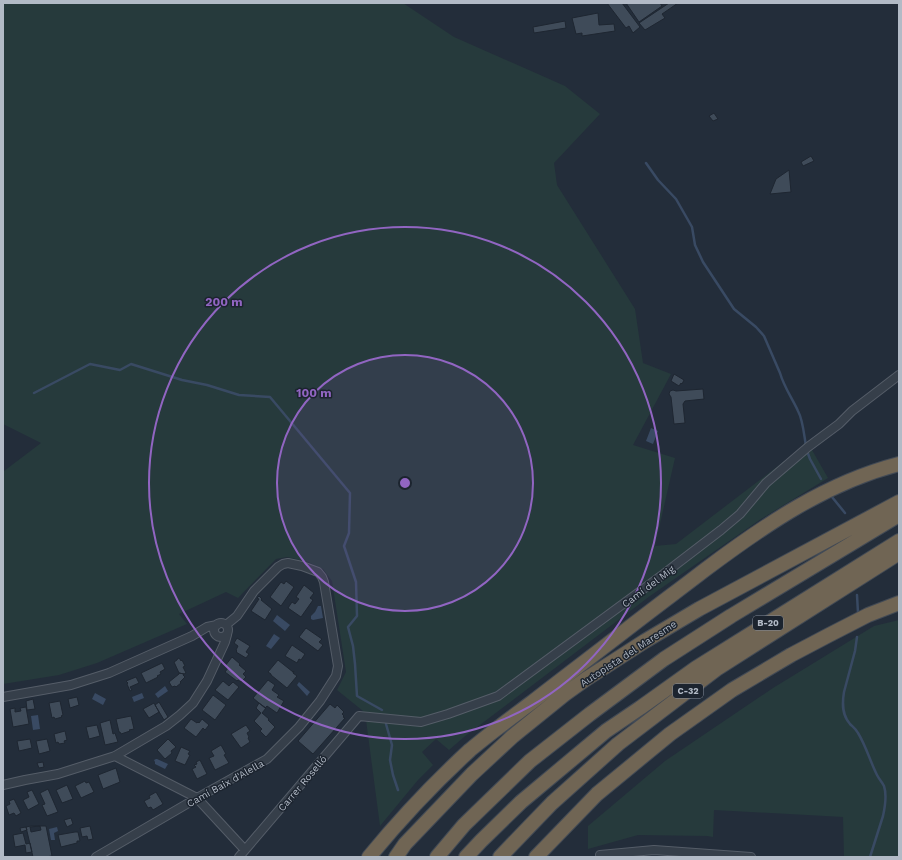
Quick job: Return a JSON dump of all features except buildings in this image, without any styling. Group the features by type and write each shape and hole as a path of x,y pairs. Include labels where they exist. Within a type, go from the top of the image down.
{"highway":[{"path":"369,857 427,791 472,749 501,725 745,540 780,517 838,486 869,473 899,464"},
{"name":"Autopista del Maresme","path":"396,857 405,844 472,774 513,736 586,679 699,608 899,502"},
{"name":"B-20","path":"437,857 464,825 530,761 596,709 664,659 899,515"},
{"name":"B-20","path":"466,857 521,802 606,731 696,668 899,542"},
{"name":"C-32","path":"500,857 552,803 618,744 718,668 899,553"},
{"path":"536,857 597,794 670,734 732,690 791,655 829,635 868,615 899,603"},
{"path":"501,725 586,679"}],"street":[{"name":"Camí del Mig","path":"359,716 421,722 498,696 662,576 721,530 740,514 766,483 808,447 839,424 852,411 899,375"},
{"name":"Camí Baix d'Alella","path":"96,857 267,759 299,726 320,701 336,676 338,666 324,582 318,572 288,563 278,566 254,591 237,616 226,625"},
{"path":"3,697 71,685 109,673 192,636 207,627 222,623 226,625 228,629 225,642 207,681 193,703 166,726 115,756 58,774 3,785"},
{"path":"217,625 214,628 217,635 218,656"},
{"path":"192,636 217,635 223,637 227,635"},
{"name":"Carrer Roselló","path":"239,857 359,716"},
{"path":"115,756 197,798 246,850"},
{"path":"600,854 654,850 751,857"}],"green space":[{"path":"3,3 403,3 454,37 565,86 600,114 554,163 557,185 635,309 643,363 671,374 633,445 675,458 655,546 676,544 808,443 828,478 761,519 650,596 449,750 436,739 422,752 433,765 418,780 380,826 366,720 363,711 337,690 346,672 332,581 323,569 308,562 287,557 276,559 238,598 226,592 179,614 187,624 97,663 59,675 3,684 3,474 4,471 41,443 3,424"},
{"path":"899,620 899,857 844,857 843,817 714,810 713,837 638,835 588,849 588,826 665,761 773,688 874,626"}],"water":[{"path":"651,428 658,431 653,444 646,441"},
{"path":"318,606 321,606 323,618 313,620 311,619 311,616"},
{"path":"277,615 290,625 285,631 273,621"},
{"path":"274,634 280,638 271,649 266,646"},
{"path":"299,682 310,692 307,696 297,685"},
{"path":"165,686 168,691 158,698 155,694"},
{"path":"95,693 106,699 103,705 92,699"},
{"path":"142,693 144,698 134,702 132,697"},
{"path":"38,715 40,729 33,730 31,716"},
{"path":"156,759 168,764 165,769 155,764 154,760"},
{"path":"57,827 58,831 54,833 55,840 51,840 49,829"}],"waterway":[{"path":"646,163 658,180 676,199 692,227 695,245 703,262 734,309 756,327 764,336 784,383 800,415 806,446"},
{"path":"34,393 90,364 120,370 131,364 182,380 207,385 239,395 270,397 350,493 349,533 344,546 356,582 357,616 348,627 353,646 357,696 382,710"},
{"path":"807,451 821,479"},
{"path":"832,497 845,513"},
{"path":"857,595 858,613"},
{"path":"857,637 855,651 844,692 843,709 847,721 856,730 861,738 877,775 884,786 885,793 883,816 870,857"},
{"path":"386,724 392,745 390,760 398,790"}]}
